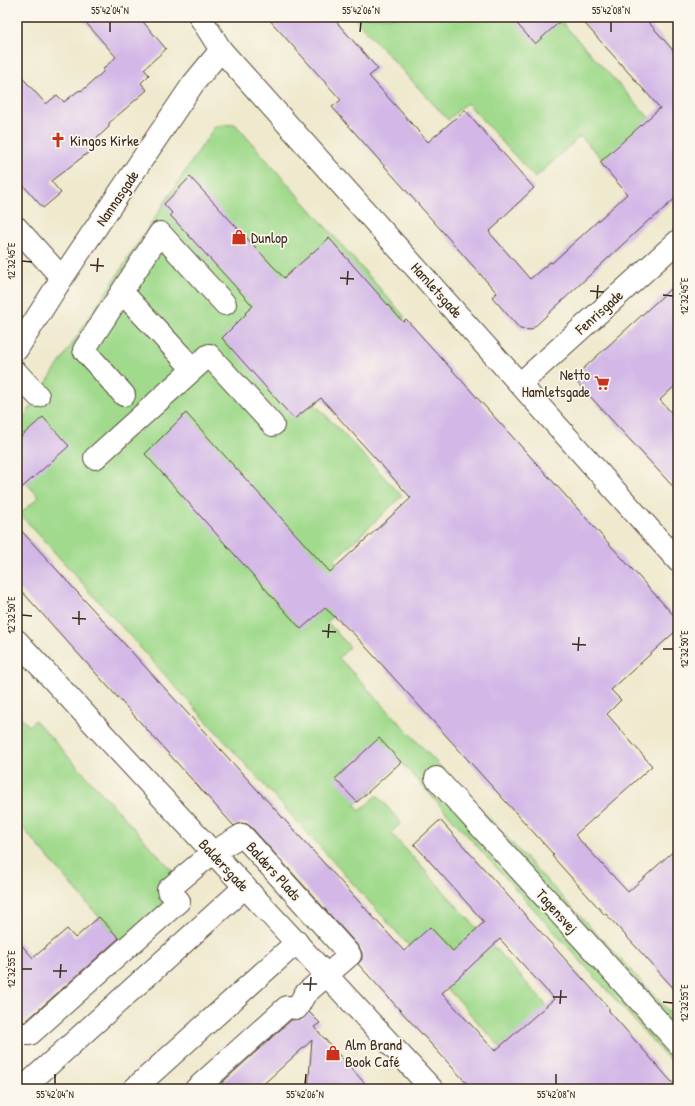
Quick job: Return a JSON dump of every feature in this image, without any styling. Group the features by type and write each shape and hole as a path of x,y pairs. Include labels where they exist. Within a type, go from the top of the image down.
{"street":[{"name":"Hamletsgade","path":"200,17 221,50 678,561"},
{"name":"Nannasgade","path":"17,349 62,278 193,84 221,50"},
{"path":"17,228 62,278"},
{"path":"124,395 84,350 160,233 225,304"},
{"name":"Fenrisgade","path":"521,384 678,241"},
{"path":"122,292 192,369"},
{"path":"95,458 209,355 273,425"},
{"path":"17,373 38,396"},
{"name":"Baldersgade","path":"17,641 432,1089"},
{"name":"Tagensvej","path":"436,778 678,1043"},
{"name":"Balders Plads","path":"17,1034 30,1034 179,901 168,890 212,852 242,835 350,955 306,994 297,1008 287,1008 196,1089"},
{"path":"22,1089 245,887"},
{"path":"134,1089 297,942"}],"green space":[{"path":"353,17 557,17 653,122 607,164 580,136 535,178 467,103 448,120"},
{"path":"235,124 405,317 297,417 314,403 402,496 334,560 362,589 327,622 350,647 339,658 678,1021 678,1069 401,762 355,805 360,811 377,795 401,823 391,833 567,1028 538,1089 20,514 39,497 17,473 17,428 215,126"},
{"path":"17,712 29,726 35,720 180,879 179,901 126,947 17,821"}],"building":[{"path":"81,17 139,17 166,49 144,69 149,75 141,83 147,90 109,123 109,127 97,138 101,143 51,181 61,193 43,208 17,178 17,72 46,104 57,95 64,102 78,91 83,90 103,72 104,68 116,57"},
{"path":"267,17 332,17 378,69 369,76 428,142 465,110 534,188 489,232 530,279 550,262 552,263 627,194 600,162 660,108 579,17 644,17 678,56 678,196 651,220 650,219 531,330 520,329 492,297 497,293 332,107 341,100"},
{"path":"511,17 565,17 535,44"},
{"path":"190,177 284,278 329,238 403,322 406,319 678,620 678,629 611,690 621,700 607,714 652,766 575,835 628,892 678,847 678,993 606,914 605,915 552,856 554,855 355,635 325,608 301,629 145,454 186,413 330,572 411,498 321,398 294,419 222,338 253,306 170,215 172,213 164,204"},
{"path":"678,282 678,383 660,400 678,420 678,492 573,378"},
{"path":"43,417 69,446 17,492 17,440"},
{"path":"17,526 404,951 430,927 453,951 484,922 414,844 440,820 609,1008 609,1011 678,1089 472,1089 358,964 362,959 362,953 359,947 251,827 247,824 241,823 234,826 17,586","holes":["500,939 554,999 495,1051 442,993"]},
{"path":"379,738 401,762 357,802 335,779"},
{"path":"99,917 119,938 25,1022 17,1022 17,940 33,958 67,929 75,938"},
{"path":"309,1012 320,1023 314,1027 370,1089 308,1089 312,1040 258,1089 215,1089 291,1020 302,1019"}],"place":[{"name":"Kingos Kirke","path":"58,140"},
{"name":"Dunlop","path":"239,237"},
{"name":"Netto Hamletsgade","path":"602,383"},
{"name":"Alm Brand Book Café","path":"333,1053"}]}
